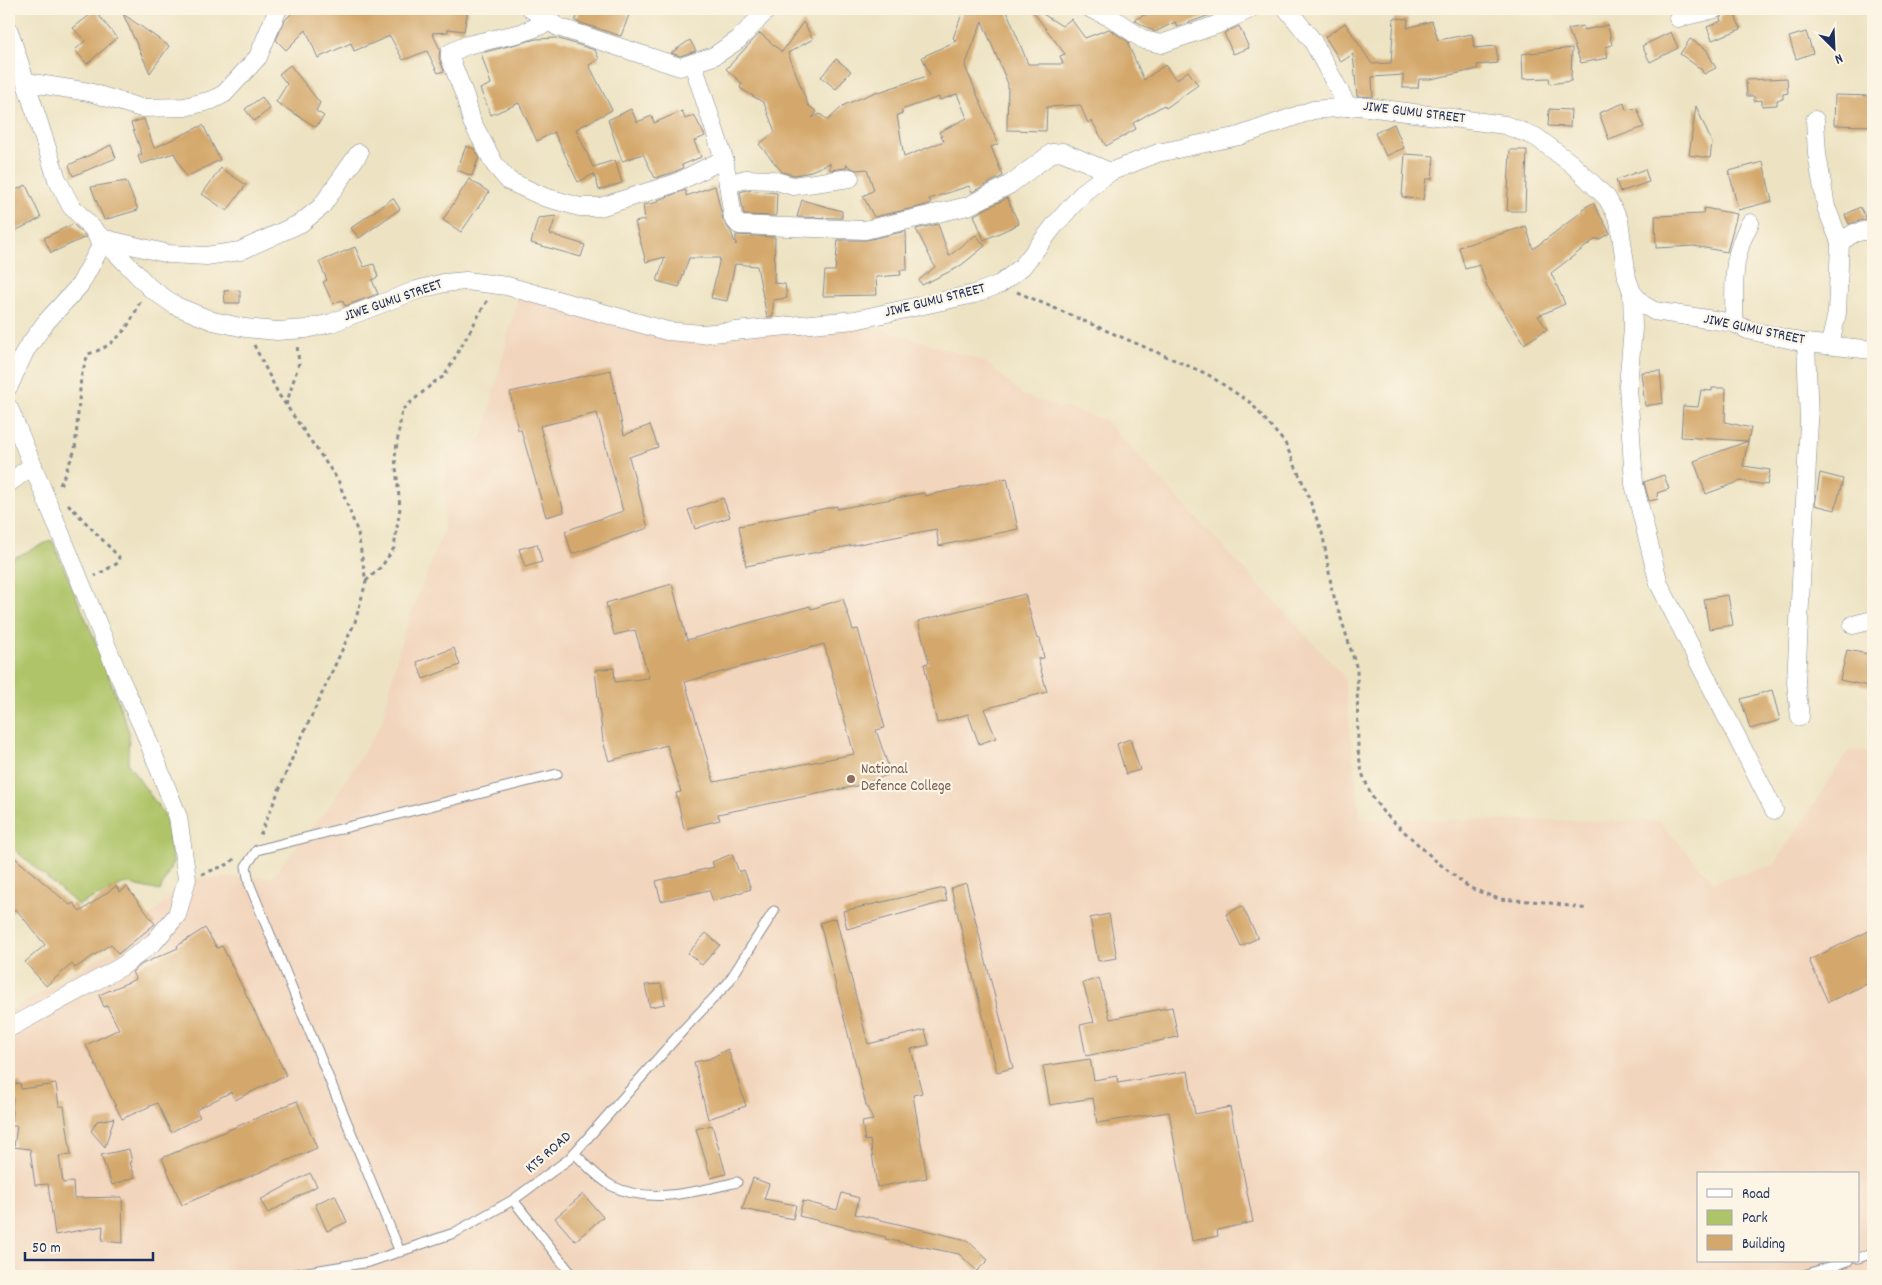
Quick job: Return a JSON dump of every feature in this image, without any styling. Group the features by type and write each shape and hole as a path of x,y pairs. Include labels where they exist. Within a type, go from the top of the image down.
{"street":[{"path":"26,82 89,92 141,108 185,107 212,100 224,94 258,57 278,9"},
{"path":"532,9 550,22 680,67 714,56 738,40 768,9"},
{"path":"1091,9 1121,23 1144,40 1161,44 1216,25 1250,9"},
{"path":"1287,9 1312,40 1348,107"},
{"path":"1678,18 1715,9"},
{"path":"550,22 520,33 467,45 450,53 450,58 465,96 472,122 496,165 509,181 544,197 580,207 600,207 676,183 724,159"},
{"name":"JIWE GUMU STREET","path":"9,31 57,179 71,206 150,288 176,306 213,321 245,328 278,331 295,330 331,323 417,290 444,282 466,281 496,285 627,322 667,331 702,334 855,320 974,294 1000,284 1022,267 1054,226 1086,191 1110,172 1158,153 1239,136 1283,123 1313,110 1360,106 1506,125 1536,138 1572,164 1607,198 1619,220 1627,278 1632,292 1642,304 1654,311 1734,323 1748,330 1806,343 1873,350"},
{"path":"693,64 724,159 733,218 739,225 865,230 968,206 1010,185 1052,153 1062,152 1110,172"},
{"path":"1815,120 1817,154 1826,207 1840,242 1837,313 1830,344"},
{"path":"98,235 169,254 206,256 240,250 301,223 321,207 359,153"},
{"path":"728,184 746,179 773,180 793,186 850,178"},
{"path":"1734,323 1735,258 1739,243 1750,223"},
{"path":"1840,242 1854,232 1873,229"},
{"path":"9,386 18,364 35,336 80,285 89,270 102,246 98,235"},
{"path":"1632,292 1633,328 1628,386 1634,484 1659,584 1774,810"},
{"path":"1800,717 1796,684 1809,421 1806,343"},
{"path":"9,408 178,817 187,879 177,915 154,942 121,967 9,1028"},
{"path":"9,484 33,465"},
{"path":"1853,625 1873,620"}],"lane":[{"path":"400,1252 249,883 246,866 257,850 557,774"},
{"name":"KTS ROAD","path":"283,1276 370,1262 454,1234 513,1200 574,1153 684,1029 728,983 774,912"},
{"path":"574,1153 595,1174 612,1185 636,1194 676,1194 737,1182"},
{"path":"513,1200 573,1276"},
{"path":"1860,1257 1873,1253"},
{"path":"1801,1276 1845,1262"},
{"path":"9,1273 70,1276"}],"path":[{"path":"1000,284 1207,374 1251,403 1285,443 1306,490 1323,536 1332,590 1357,669 1358,750 1362,773 1371,795 1383,812 1436,861 1470,888 1499,899 1544,902 1587,909"},
{"path":"366,582 382,566 394,548 400,508 394,457 402,410 438,379 444,377 496,285"},
{"path":"58,493 60,482 75,450 81,377 88,354 98,351 126,332 134,319 141,296 150,288"},
{"path":"245,328 286,405 338,480 358,533 366,582 355,622 341,656 294,754 261,833 254,839"},
{"path":"286,405 298,363 295,330"},
{"path":"64,499 119,557 118,563 82,584"},
{"path":"187,879 229,864 242,851"}],"shaded area":[{"name":"National Defence College","path":"519,290 714,338 867,324 986,362 1024,396 1105,420 1344,676 1360,819 1659,821 1714,882 1774,865 1848,751 1873,751 1873,1276 9,1276 9,1012 124,943 187,879 272,877 329,807 381,724 402,638 444,529 446,456 483,437"}],"green space":[{"path":"52,540 102,657 129,732 128,764 166,817 173,862 160,891 125,883 78,905 9,845 9,560"}],"building":[{"path":"296,9 468,9 464,31 448,29 448,32 432,33 440,49 439,58 444,71 438,73 427,51 403,60 390,36 354,51 351,43 318,58 306,30 286,50 276,40 285,20"},
{"path":"580,9 614,9 629,15 621,36 575,21"},
{"path":"964,9 1006,9 1028,64 1063,64 1060,56 1065,54 1031,9 1035,9 1062,26 1071,19 1085,38 1109,29 1130,43 1128,44 1144,80 1165,65 1176,80 1188,71 1198,85 1166,108 1164,105 1133,123 1136,129 1106,146 1092,121 1088,123 1080,105 1047,107 1046,131 1007,130 1008,84 982,21 965,66 998,144 991,147 1003,176 972,192 969,186 929,199 931,204 874,217 863,196 874,190 867,169 856,170 847,164 846,168 830,170 830,163 806,173 794,175 782,172 759,144 775,132 764,103 740,88 742,83 726,69 760,33 782,52 803,22 813,39 788,53 808,105 817,112 812,118 820,114 828,120 844,105 878,91 930,75 922,57 956,41 953,38","holes":["957,94 967,118 939,132 944,141 904,157 897,115 903,113 901,110 939,97 940,100"]},
{"path":"1157,9 1226,9 1177,27 1175,22 1155,32 1134,20"},
{"path":"1732,9 1741,29 1712,40 1707,27 1721,21 1720,18 1725,10"},
{"path":"95,11 117,38 87,64 75,50 85,41 73,28"},
{"path":"123,14 169,46 150,73"},
{"path":"1394,18 1408,19 1407,28 1432,21 1438,40 1472,34 1474,48 1496,46 1498,63 1477,65 1478,69 1431,79 1419,79 1418,88 1403,88 1403,75 1372,77 1373,97 1357,96 1353,54 1341,62 1325,37 1345,23 1372,64 1391,63"},
{"path":"1608,25 1612,45 1606,47 1608,58 1581,63 1568,29 1583,26 1584,30"},
{"path":"1239,26 1249,48 1233,54 1224,33"},
{"path":"1671,32 1678,48 1650,62 1642,46"},
{"path":"1806,32 1813,53 1796,59 1789,37"},
{"path":"556,38 595,50 599,59 589,65 612,110 576,129 593,167 615,160 622,183 599,190 594,174 578,182 554,132 537,141 519,103 491,115 480,89 491,84 481,53 536,39"},
{"path":"1690,39 1706,49 1716,68 1704,74 1701,69 1680,54"},
{"path":"690,40 696,51 680,56 671,53"},
{"path":"1572,48 1571,81 1550,84 1549,78 1523,79 1522,54"},
{"path":"836,59 851,71 836,89 821,77"},
{"path":"290,65 320,103 316,111 324,116 316,127 276,102 287,84 279,74"},
{"path":"1787,78 1788,93 1783,94 1783,99 1777,100 1777,105 1762,106 1762,100 1754,101 1754,96 1747,96 1746,80"},
{"path":"1835,95 1873,96 1873,126 1834,125"},
{"path":"262,97 270,109 254,121 245,109"},
{"path":"1624,103 1626,110 1637,108 1644,127 1609,140 1599,113"},
{"path":"1696,106 1712,143 1710,158 1689,155"},
{"path":"631,109 637,122 652,116 654,123 682,111 685,119 694,115 705,136 694,141 701,157 682,165 683,168 655,178 643,154 622,161 608,120"},
{"path":"1549,109 1571,110 1570,127 1548,126"},
{"path":"144,119 154,148 203,125 220,160 186,177 174,153 141,164 138,156 142,154 131,123"},
{"path":"1394,124 1404,148 1386,156 1375,133"},
{"path":"111,145 116,158 73,176 69,165"},
{"path":"466,146 474,149 479,157 472,176 457,170"},
{"path":"1510,150 1527,150 1525,211 1507,211"},
{"path":"1405,154 1434,156 1432,179 1426,179 1423,200 1402,197"},
{"path":"1763,162 1772,201 1738,210 1729,171"},
{"path":"221,168 246,185 227,211 202,194"},
{"path":"1645,169 1649,182 1620,192 1616,180"},
{"path":"469,179 489,192 461,232 443,220"},
{"path":"126,181 138,210 104,220 91,187"},
{"path":"26,185 41,218 9,234 9,193"},
{"path":"715,186 723,220 731,232 736,245 736,235 775,237 774,283 785,284 787,298 773,300 773,316 767,317 757,266 735,264 727,301 711,298 720,258 689,258 679,287 657,281 665,257 646,262 635,222 645,220 643,205 659,202 658,200 686,190 686,196"},
{"path":"747,190 777,193 776,216 744,215 740,192"},
{"path":"393,198 400,209 359,238 351,228"},
{"path":"1007,198 1019,224 984,240 974,215"},
{"path":"802,200 842,211 842,218 797,217"},
{"path":"1593,203 1610,233 1598,240 1597,238 1551,273 1565,304 1538,316 1547,329 1524,344 1487,286 1480,265 1465,269 1459,247 1526,226 1533,249 1583,211 1582,209"},
{"path":"1860,207 1867,219 1849,224 1845,215"},
{"path":"1704,208 1737,214 1727,252 1694,246 1656,248 1655,216 1703,214"},
{"path":"556,216 550,234 585,245 581,257 531,243 538,218"},
{"path":"73,224 86,237 51,253 44,238"},
{"path":"938,224 949,256 976,235 985,246 959,267 922,285 919,280 935,267 916,229"},
{"path":"906,231 907,270 900,270 901,275 876,277 877,295 823,296 825,271 835,271 838,240 867,240"},
{"path":"355,247 364,267 374,264 378,277 372,280 378,294 345,306 342,300 333,304 323,282 327,280 319,262"},
{"path":"240,290 240,303 225,303 224,291"},
{"path":"611,370 624,435 650,425 658,447 629,457 648,528 572,554 565,531 623,511 597,413 540,426 564,512 546,517 521,430 518,430 510,392"},
{"path":"1660,371 1663,403 1645,406 1641,372"},
{"path":"1712,388 1726,388 1725,422 1751,428 1748,441 1681,437 1683,406 1698,407 1701,390 1712,391"},
{"path":"1748,441 1743,466 1770,470 1767,485 1741,481 1706,494 1694,461"},
{"path":"1820,473 1843,479 1835,510 1815,505"},
{"path":"1664,475 1669,489 1657,493 1658,499 1649,501 1644,482"},
{"path":"1007,478 1018,529 939,546 936,529 746,566 739,526 837,506 837,509 924,493 925,496"},
{"path":"723,498 730,517 695,529 688,510"},
{"path":"537,544 542,562 525,567 519,549"},
{"path":"672,584 687,640 810,606 811,609 843,599 853,630 858,629 885,728 876,730 891,774 856,786 718,814 720,820 684,829 676,793 681,792 667,745 609,761 603,741 595,670 614,668 615,682 649,678 635,630 614,635 606,603","holes":["824,644 854,754 714,782 685,682"]},
{"path":"1025,594 1037,639 1040,638 1044,658 1038,659 1047,692 984,709 996,738 979,744 968,714 937,723 924,664 929,663 918,621"},
{"path":"1728,595 1733,625 1709,629 1704,599"},
{"path":"454,648 460,665 423,679 417,662"},
{"path":"1847,650 1873,655 1873,687 1840,680"},
{"path":"1772,690 1780,720 1750,729 1741,699"},
{"path":"1130,739 1140,770 1126,774 1117,744"},
{"path":"9,853 70,905 74,903 80,912 116,886 120,892 127,887 155,924 118,954 111,944 75,968 72,964 46,986 25,962 45,945 16,909 9,915"},
{"path":"732,854 739,872 744,870 751,889 713,901 709,890 661,901 656,881 714,867 712,862"},
{"path":"966,883 1013,1068 997,1072 951,888"},
{"path":"944,888 947,901 847,929 843,911"},
{"path":"1242,906 1258,938 1241,946 1226,914"},
{"path":"1109,914 1117,958 1098,961 1090,918"},
{"path":"836,918 868,1044 925,1030 929,1045 911,1049 922,1093 913,1095 927,1178 877,1187 870,1140 865,1141 862,1122 873,1120 866,1105 820,923"},
{"path":"205,928 217,948 222,946 286,1075 235,1100 231,1092 196,1110 200,1117 171,1132 157,1103 122,1119 86,1045 119,1029 107,1006 104,1007 99,995 136,979 132,972 142,964 178,948 177,946"},
{"path":"1873,929 1873,981 1828,1002 1809,960"},
{"path":"706,933 720,945 702,965 688,953"},
{"path":"1099,978 1110,1019 1172,1007 1178,1037 1086,1056 1080,1025 1094,1022 1083,983"},
{"path":"661,984 665,1004 650,1007 645,985"},
{"path":"728,1049 746,1106 708,1119 694,1062 709,1059"},
{"path":"1090,1059 1094,1080 1117,1076 1118,1083 1188,1071 1195,1114 1230,1107 1253,1222 1217,1230 1218,1236 1192,1241 1169,1112 1097,1123 1093,1098 1050,1105 1043,1066"},
{"path":"20,1083 21,1089 56,1084 59,1106 64,1106 71,1155 59,1156 63,1183 73,1182 74,1198 122,1197 123,1243 102,1241 103,1226 55,1235 48,1184 35,1185 30,1149 14,1147 17,1126 11,1126 13,1097 9,1098 9,1085"},
{"path":"297,1101 317,1148 182,1205 162,1158"},
{"path":"114,1118 105,1147 91,1131 97,1121"},
{"path":"712,1125 726,1174 711,1178 696,1129"},
{"path":"129,1149 132,1162 130,1162 135,1177 112,1185 101,1155"},
{"path":"310,1173 317,1186 268,1213 260,1200"},
{"path":"753,1178 769,1184 764,1199 796,1205 793,1219 742,1209"},
{"path":"842,1193 859,1198 855,1214 967,1240 988,1260 977,1271 959,1254 885,1239 886,1237 799,1216 803,1201 837,1210"},
{"path":"583,1194 603,1217 575,1241 555,1218"},
{"path":"335,1195 347,1222 327,1231 315,1204"}],"place":[{"name":"National Defence College","path":"851,779"}]}
